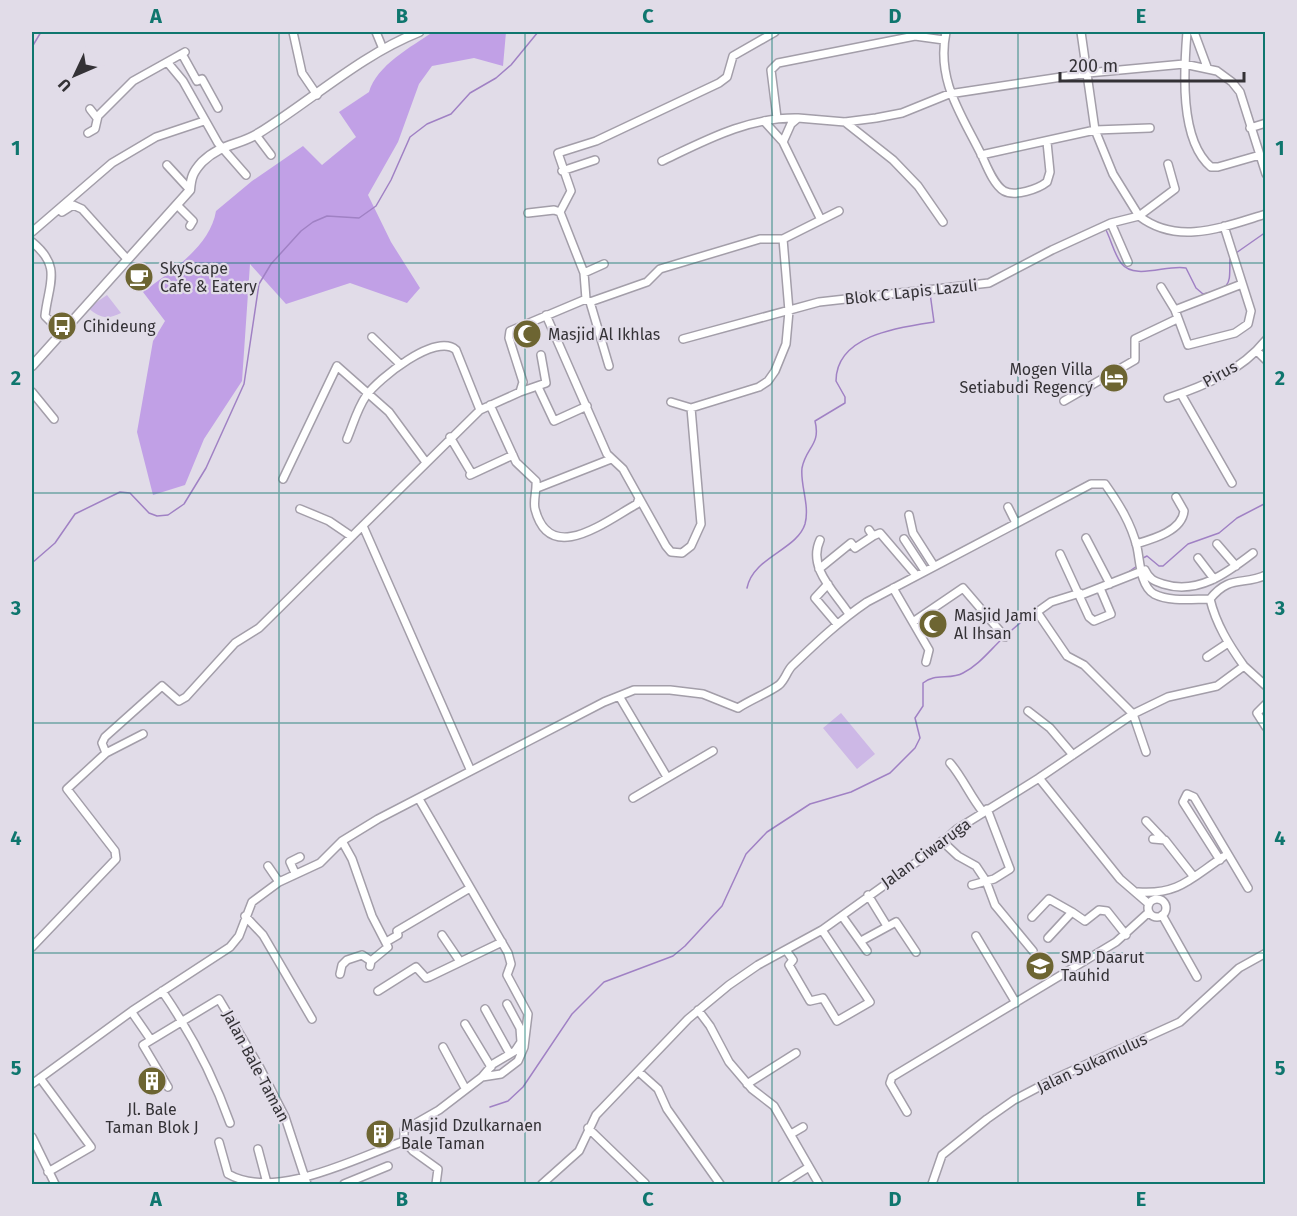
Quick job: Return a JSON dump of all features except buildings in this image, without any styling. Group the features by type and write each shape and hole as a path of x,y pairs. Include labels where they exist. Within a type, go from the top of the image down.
{"main road":[{"path":"32,366 190,190 191,174 222,146 256,135 383,49 419,32"}],"street":[{"path":"293,32 302,73 317,94"},
{"path":"376,32 383,49"},
{"path":"609,366 588,301 584,273 560,212 571,191 558,158 559,152 596,141 720,83 727,77 733,56 775,32"},
{"path":"946,32 944,40 949,94 1000,188 1012,194 1042,186 1047,182 1050,172 1047,142"},
{"path":"1081,32 1095,130 1109,167 1139,216 1154,227 1175,233 1224,226 1266,214"},
{"path":"1187,32 1184,64 1189,122 1199,152 1208,165 1218,167 1260,154"},
{"path":"1194,32 1207,67"},
{"path":"777,118 771,70 778,63 915,36 944,40"},
{"path":"88,133 95,129 97,118 136,78 183,53 196,81 202,79 218,108"},
{"path":"168,63 183,81 204,121 246,175"},
{"path":"662,161 723,132 746,124 777,118 845,122 902,113 949,94 1088,73 1184,64 1207,67 1236,86 1266,174"},
{"path":"90,109 97,118"},
{"path":"783,142 791,124 798,118"},
{"path":"32,232 57,213 83,186 112,163 156,137 204,121"},
{"path":"764,121 783,142 820,218"},
{"path":"845,122 893,160 918,186 943,222"},
{"path":"1250,128 1266,123"},
{"path":"981,155 1095,130 1150,128"},
{"path":"256,135 271,155"},
{"path":"562,171 595,160"},
{"path":"1139,216 1175,189 1168,164"},
{"path":"167,165 190,190"},
{"path":"57,213 76,205 127,259"},
{"path":"177,205 193,221 189,226"},
{"path":"528,213 554,210 560,212"},
{"path":"520,392 523,382 508,335 517,327 546,315 647,282 660,269 760,239 783,239 814,225 820,218 839,211"},
{"name":"Blok C Lapis Lazuli","path":"683,339 789,310 850,297 989,283 1052,250 1111,223 1139,216"},
{"path":"1111,223 1128,262"},
{"path":"1161,287 1174,310 1188,345 1191,346 1243,328 1251,318 1224,226"},
{"path":"670,402 691,408 759,387 768,381 786,344 789,310 783,239"},
{"path":"32,242 46,256 51,271 45,316 62,333"},
{"path":"584,273 603,264"},
{"path":"1174,310 1242,284"},
{"path":"546,315 611,459 623,469 671,552 682,553 691,546 700,524 691,408"},
{"path":"1064,401 1135,360 1135,339 1178,319"},
{"path":"372,337 400,364"},
{"name":"Pirus","path":"1168,398 1216,380 1257,351 1266,340"},
{"path":"347,439 367,394 400,364 418,354 437,348 454,347 480,410"},
{"path":"1257,351 1266,360"},
{"path":"106,753 103,740 152,694 162,686 181,701 232,647 259,628 363,526 425,461 480,410 546,383 547,378 541,355"},
{"path":"283,479 335,367 341,367 388,412 425,461"},
{"path":"538,387 553,420 587,406"},
{"path":"32,392 54,419"},
{"path":"1181,394 1232,483"},
{"path":"490,405 513,455 536,482 535,508 544,528 555,537 580,535 637,504 639,498"},
{"path":"450,437 471,475 513,455"},
{"path":"537,488 611,459"},
{"path":"32,1084 162,991 236,942 252,902 279,882 320,863 342,841 471,769 619,696 638,690 679,691 703,694 738,708 778,686 789,669 849,614 916,575 1091,484 1105,484 1121,508 1136,544 1146,585 1156,595 1175,599 1210,599 1235,579 1255,580 1266,575"},
{"path":"1136,544 1173,529 1180,522 1184,511 1176,497"},
{"path":"1008,507 1016,524"},
{"path":"300,509 329,521 351,536"},
{"path":"909,515 913,533 934,566"},
{"path":"363,526 471,769"},
{"path":"819,569 851,543 855,548 871,533 880,533 887,538 916,575"},
{"path":"1086,538 1110,584"},
{"path":"904,539 924,571"},
{"path":"820,540 815,550 819,569 849,614"},
{"path":"1216,544 1236,566"},
{"path":"1141,567 1153,580 1166,585 1189,587 1214,579 1253,553"},
{"path":"1059,554 1091,619 1096,621 1111,614 1100,588"},
{"path":"1198,558 1214,579"},
{"path":"1141,567 1100,588 1051,602 1037,612 1067,656 1084,665 1133,714 1146,752"},
{"path":"828,584 815,598 837,624"},
{"path":"893,588 929,650 926,662"},
{"path":"913,622 963,588 1005,637"},
{"path":"1210,599 1213,614 1228,643 1244,666 1266,686"},
{"path":"1207,657 1228,643"},
{"name":"Jalan Ciwaruga","path":"542,1185 579,1151 596,1115 698,1010 739,978 822,930 985,811 1039,778 1133,714 1168,697 1217,686 1244,666"},
{"path":"619,696 667,777"},
{"path":"1266,704 1257,713 1266,727"},
{"path":"1028,711 1050,728 1073,755"},
{"path":"32,947 116,859 115,850 68,789 106,753 143,734"},
{"path":"633,798 713,752"},
{"path":"950,763 962,777 965,790 985,811 1010,869 972,885"},
{"path":"907,1112 890,1083 892,1077 1126,935 1149,912 1149,904 1138,892 1120,879 1039,778"},
{"path":"1220,860 1183,802 1185,796 1190,794 1194,797 1248,888"},
{"path":"418,799 502,942 510,960 507,975 526,1008 528,1020 524,1047 518,1061 501,1074 482,1077"},
{"path":"1146,821 1194,877"},
{"path":"1153,839 1163,839"},
{"path":"340,974 342,965 356,956 362,955 370,964 388,947 372,916 352,859 342,841"},
{"path":"942,841 958,856 976,866 986,881 995,905 1033,951"},
{"path":"1138,892 1170,892 1228,855"},
{"path":"295,873 290,862 300,857"},
{"path":"268,867 279,882"},
{"path":"386,942 398,935 397,931 470,888"},
{"path":"868,895 887,926"},
{"path":"1032,917 1049,899 1085,921 1099,910 1107,911 1126,935"},
{"path":"1149,904 1153,900 1162,900 1166,908 1162,915"},
{"path":"1048,938 1072,912"},
{"path":"1149,912 1154,916 1162,915"},
{"path":"1162,915 1197,977"},
{"path":"245,916 263,935 312,1019"},
{"path":"842,916 867,951"},
{"path":"861,941 896,922 916,952"},
{"path":"786,950 793,960 789,965 810,1001 823,998 837,1021 851,1014 870,1002 822,930"},
{"path":"442,935 459,960"},
{"path":"976,936 1016,1003"},
{"path":"378,991 416,968 426,978 459,960 502,942"},
{"name":"Jalan Sukamulus","path":"932,1185 942,1155 1014,1100 1054,1079 1180,1022 1239,968 1266,953"},
{"path":"162,991 181,1020 217,1086 230,1123"},
{"name":"Jalan Bale Taman","path":"151,1040 216,999 221,1001 285,1117 307,1185"},
{"path":"404,1141 407,1127 439,1110 518,1047 522,1035 507,1004"},
{"path":"485,1009 510,1054"},
{"path":"698,1010 710,1026 729,1062 747,1084 769,1101 819,1185"},
{"path":"133,1014 151,1040 143,1047 168,1087"},
{"path":"465,1024 491,1067"},
{"path":"443,1047 465,1088"},
{"path":"747,1084 796,1053"},
{"path":"639,1072 658,1089 667,1109 720,1185"},
{"path":"40,1078 90,1147 48,1172"},
{"path":"790,1134 803,1127"},
{"path":"588,1128 645,1183"},
{"path":"32,1137 55,1185"},
{"path":"219,1142 228,1174 249,1181 267,1183 304,1176 404,1141"},
{"path":"404,1141 420,1157 436,1166 438,1174 435,1185"},
{"path":"258,1149 267,1183"},
{"path":"345,1185 366,1181 388,1166"},
{"path":"782,1185 810,1167"}],"shaded area":[{"path":"433,32 506,32 503,66 474,58 432,66 419,84 398,142 368,195 391,242 420,288 407,303 350,283 286,304 250,264 242,381 204,439 185,485 153,495 137,432 153,341 165,321 143,292 177,267 198,247 212,224 216,211 252,181 303,146 322,165 356,137 339,112 369,92 379,73 387,65"},
{"path":"107,295 121,313 112,317 104,317 88,308"},
{"path":"841,713 875,754 857,769 823,728"}],"waterway":[{"path":"32,47 41,32"},
{"path":"32,563 55,543 75,514 120,492 130,493 149,513 157,516 168,515 184,504 206,468 244,384 259,284 271,264 301,231 313,222 327,216 359,218 376,206 391,180 410,137 427,124 451,114 470,93 496,78 511,65 538,32"},
{"path":"1105,228 1121,263 1127,268 1134,271 1186,268 1196,288 1203,294 1225,287 1229,279 1230,258"},
{"path":"1236,253 1266,232"},
{"path":"747,588 757,569 793,541 805,524 802,468 815,441 815,421 845,403 845,397 836,381 839,365 858,343 872,336 934,322 930,293"},
{"path":"1141,559 1147,556 1159,566 1163,566 1188,544 1219,533 1237,518 1266,503"},
{"path":"1127,573 1137,566"},
{"path":"1006,635 1034,611"},
{"path":"490,1107 508,1101 523,1087 572,1014 604,982 673,956 685,946 722,906 746,854 767,832 810,804 851,792 890,773 915,748 920,738 915,718 923,706 923,683 932,678 958,675 969,670 1003,638"}],"place":[{"name":"SkyScape Cafe & Eatery","path":"139,277"},
{"name":"Cihideung","path":"62,326"},
{"name":"Masjid Al Ikhlas","path":"527,334"},
{"name":"Mogen Villa Setiabudi Regency","path":"1114,378"},
{"name":"Masjid Jami Al Ihsan","path":"933,624"},
{"name":"SMP Daarut Tauhid","path":"1040,966"},
{"name":"Jl. Bale Taman Blok J","path":"152,1081"},
{"name":"Masjid Dzulkarnaen Bale Taman","path":"380,1134"}]}
